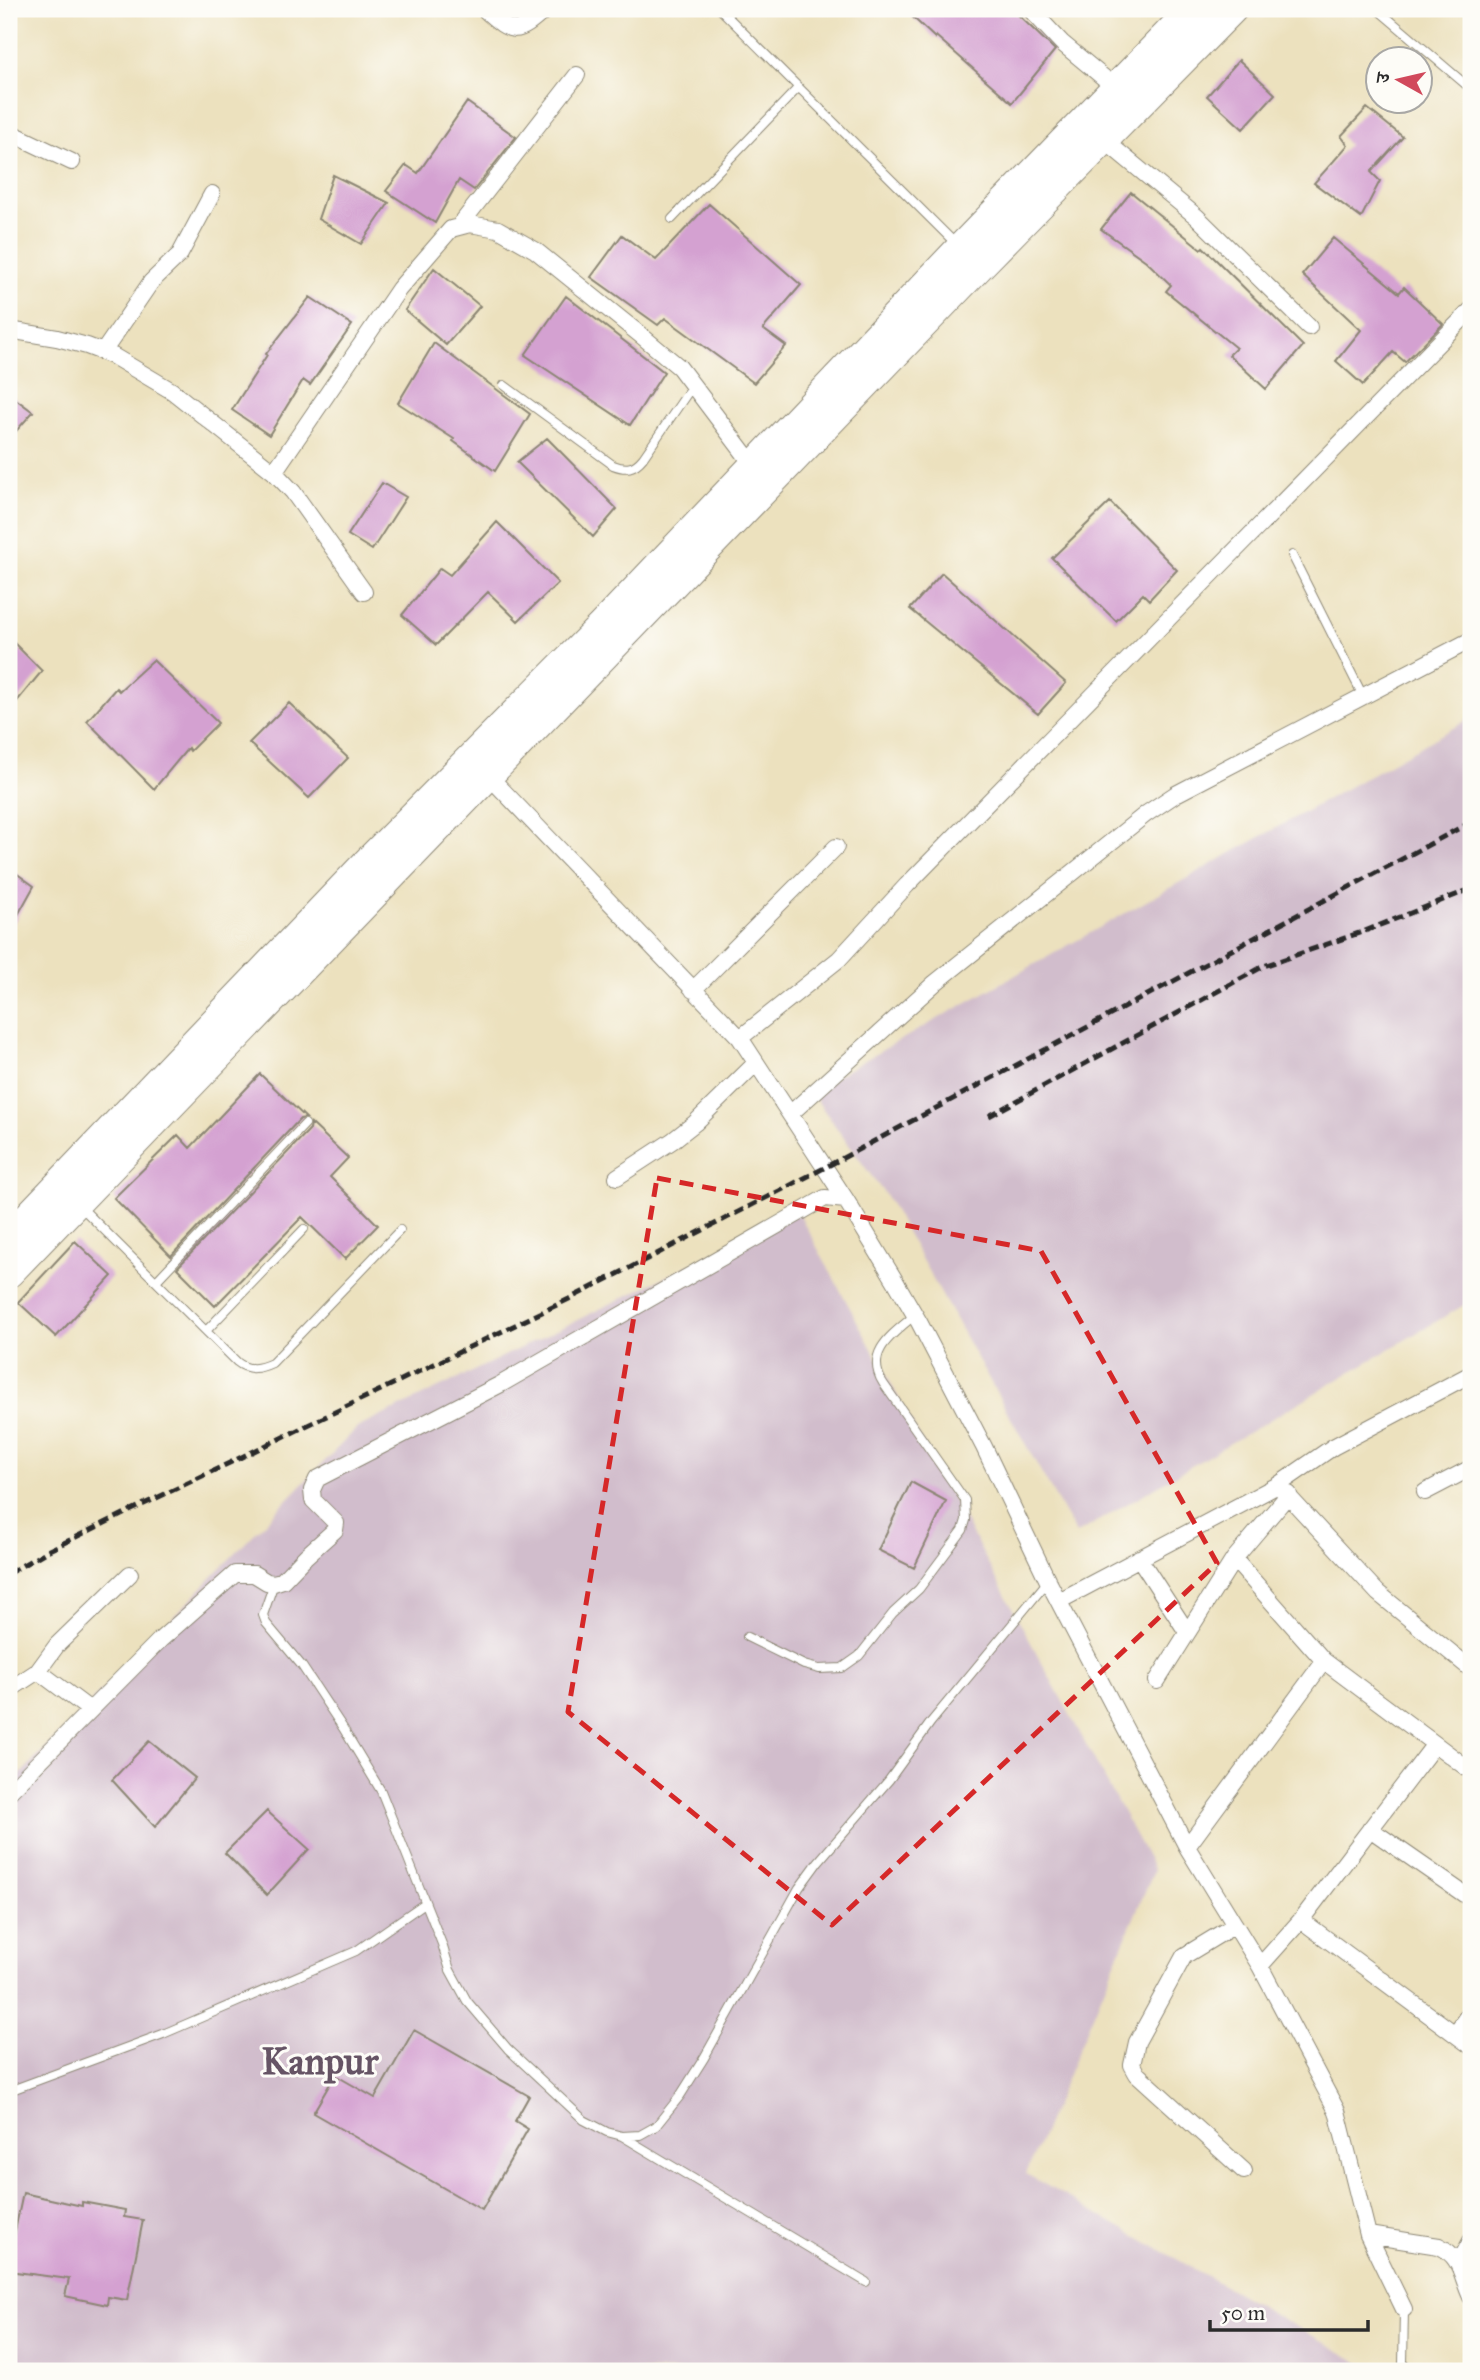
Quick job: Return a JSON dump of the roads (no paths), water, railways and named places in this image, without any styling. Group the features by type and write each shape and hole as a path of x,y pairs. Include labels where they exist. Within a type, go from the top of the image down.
{"highway":[{"path":"9,1237 367,863 480,766 1104,140 1127,97 1193,9"},
{"path":"9,1272 480,766 602,626 961,248 1127,97 1232,9"}],"street":[{"path":"484,9 503,27 514,30 521,30 546,9"},
{"path":"1030,9 1062,43 1127,97"},
{"path":"460,225 577,75"},
{"path":"9,132 72,162"},
{"path":"1104,140 1197,217 1309,327"},
{"path":"103,352 151,282 180,254 212,194"},
{"path":"274,472 399,289 451,229 460,225 482,225 498,229 536,250 643,337 679,367 753,465"},
{"path":"740,1038 839,959 906,885 1471,310"},
{"path":"9,330 57,338 103,352 172,391 274,472 293,492 364,593"},
{"path":"790,1114 935,983 1146,814 1186,788 1471,640"},
{"path":"480,766 740,1038 846,1200 915,1315 984,1447 1048,1581 1187,1847 1260,1966 1337,2111 1368,2235 1404,2309"},
{"path":"693,990 836,847"},
{"path":"617,1177 672,1142 757,1063"},
{"path":"9,1792 160,1640 235,1574 254,1574 274,1583 283,1580 335,1530 337,1523 313,1500 312,1490 317,1479 500,1384 825,1198 846,1200"},
{"path":"1157,1681 1234,1559 1284,1490 1333,1447 1471,1374"},
{"path":"1425,1492 1471,1468"},
{"path":"1059,1601 1139,1558 1284,1490"},
{"path":"1284,1490 1378,1593 1471,1669"},
{"path":"1139,1558 1186,1632"},
{"path":"1234,1559 1324,1661 1471,1771"},
{"path":"9,1690 38,1671 57,1644 130,1574"},
{"path":"1187,1847 1324,1661"},
{"path":"38,1671 90,1710"},
{"path":"1260,1966 1301,1920 1435,1744"},
{"path":"1370,1829 1471,1899"},
{"path":"1301,1920 1471,2046"},
{"path":"1235,1925 1184,1956 1137,2042 1132,2065 1137,2074 1244,2171"},
{"path":"1455,2034 1471,2011"},
{"path":"1368,2235 1438,2246 1453,2255 1459,2263 1471,2297"},
{"path":"1459,2263 1471,2241"}],"lane":[{"path":"720,9 961,248"},
{"path":"1377,9 1471,89"},
{"path":"672,219 798,88"},
{"path":"504,385 613,465 627,468 637,466 693,385"},
{"path":"1292,555 1363,696"},
{"path":"156,1281 305,1124"},
{"path":"76,1202 243,1367 252,1369 272,1363 400,1230"},
{"path":"206,1331 304,1229"},
{"path":"747,1637 804,1665 819,1669 842,1668 859,1656 893,1613 919,1589 962,1530 966,1520 965,1500 883,1383 876,1367 879,1351 915,1315"},
{"path":"622,2136 640,2135 656,2126 667,2114 704,2058 799,1888 1048,1581"},
{"path":"274,1583 265,1604 263,1615 266,1623 302,1666 381,1791 450,1970 467,2001 508,2049 584,2120 607,2132 622,2136 866,2282"},
{"path":"9,2091 163,2034 356,1951 425,1903"},
{"path":"1404,2309 1403,2364 1411,2371"}],"railway":[{"path":"9,1573 49,1550 569,1299 824,1168 1471,822"},
{"path":"989,1116 1264,966 1365,931 1471,889"}],"district":[{"name":"Kanpur","path":"320,2061"}]}
